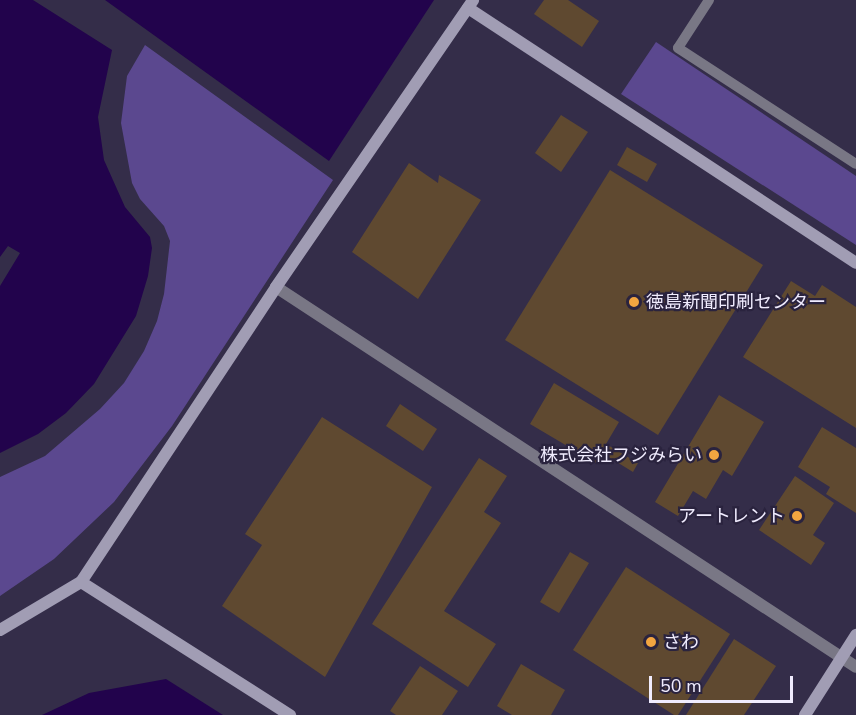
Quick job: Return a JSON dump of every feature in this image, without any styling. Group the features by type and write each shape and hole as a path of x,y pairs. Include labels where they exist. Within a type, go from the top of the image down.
{"street":[{"path":"0,630 81,582 276,287 470,4 856,263"},
{"path":"276,287 856,667"},
{"path":"81,582 290,715"},
{"path":"805,715 856,635"}],"lane":[{"path":"709,0 678,48 856,164"}],"shaded area":[{"path":"0,0 33,0 112,50 98,117 104,160 125,207 150,237 152,248 148,276 136,316 94,384 66,413 38,434 0,453 0,286 20,253 8,246 0,257"},
{"path":"105,0 434,0 329,161"},
{"path":"656,42 856,176 856,245 621,94"},
{"path":"145,45 333,180 172,426 114,502 54,559 0,596 0,477 45,456 100,409 124,383 144,351 157,321 164,294 170,241 164,226 140,199 132,183 121,123 127,76"},
{"path":"166,679 223,715 42,715 89,693"}],"building":[{"path":"544,0 568,0 599,21 582,47 534,14"},
{"path":"561,115 588,132 561,172 535,153"},
{"path":"627,147 657,164 647,182 617,165"},
{"path":"409,163 438,183 439,175 481,200 418,299 352,252"},
{"name":"徳島新聞印刷センター","path":"610,170 763,265 658,435 505,340"},
{"path":"791,281 815,296 822,285 856,307 856,428 743,357"},
{"path":"554,383 619,422 606,444 638,463 633,472 602,453 596,463 530,424"},
{"name":"株式会社フジみらい","path":"719,395 764,422 732,476 723,470 706,499 693,491 678,516 655,502"},
{"path":"400,404 437,429 423,451 386,426"},
{"path":"322,417 432,487 325,677 222,606 262,545 245,534"},
{"name":"アートレント","path":"822,427 856,448 856,513 826,494 830,487 798,467"},
{"path":"479,458 507,476 484,512 501,523 444,611 496,644 468,687 372,624"},
{"name":"アートレント","path":"795,476 834,503 813,535 825,543 811,565 759,530"},
{"path":"570,552 589,563 559,613 540,602"},
{"name":"さわ","path":"626,567 730,634 678,715 674,715 573,650"},
{"path":"734,639 776,666 744,715 686,715"},
{"path":"521,664 565,690 551,715 512,715 497,706"},
{"path":"420,666 458,691 442,715 396,715 390,711"}],"place":[{"name":"徳島新聞印刷センター","path":"634,302"},
{"name":"株式会社フジみらい","path":"714,455"},
{"name":"アートレント","path":"797,516"},
{"name":"さわ","path":"651,642"}]}
